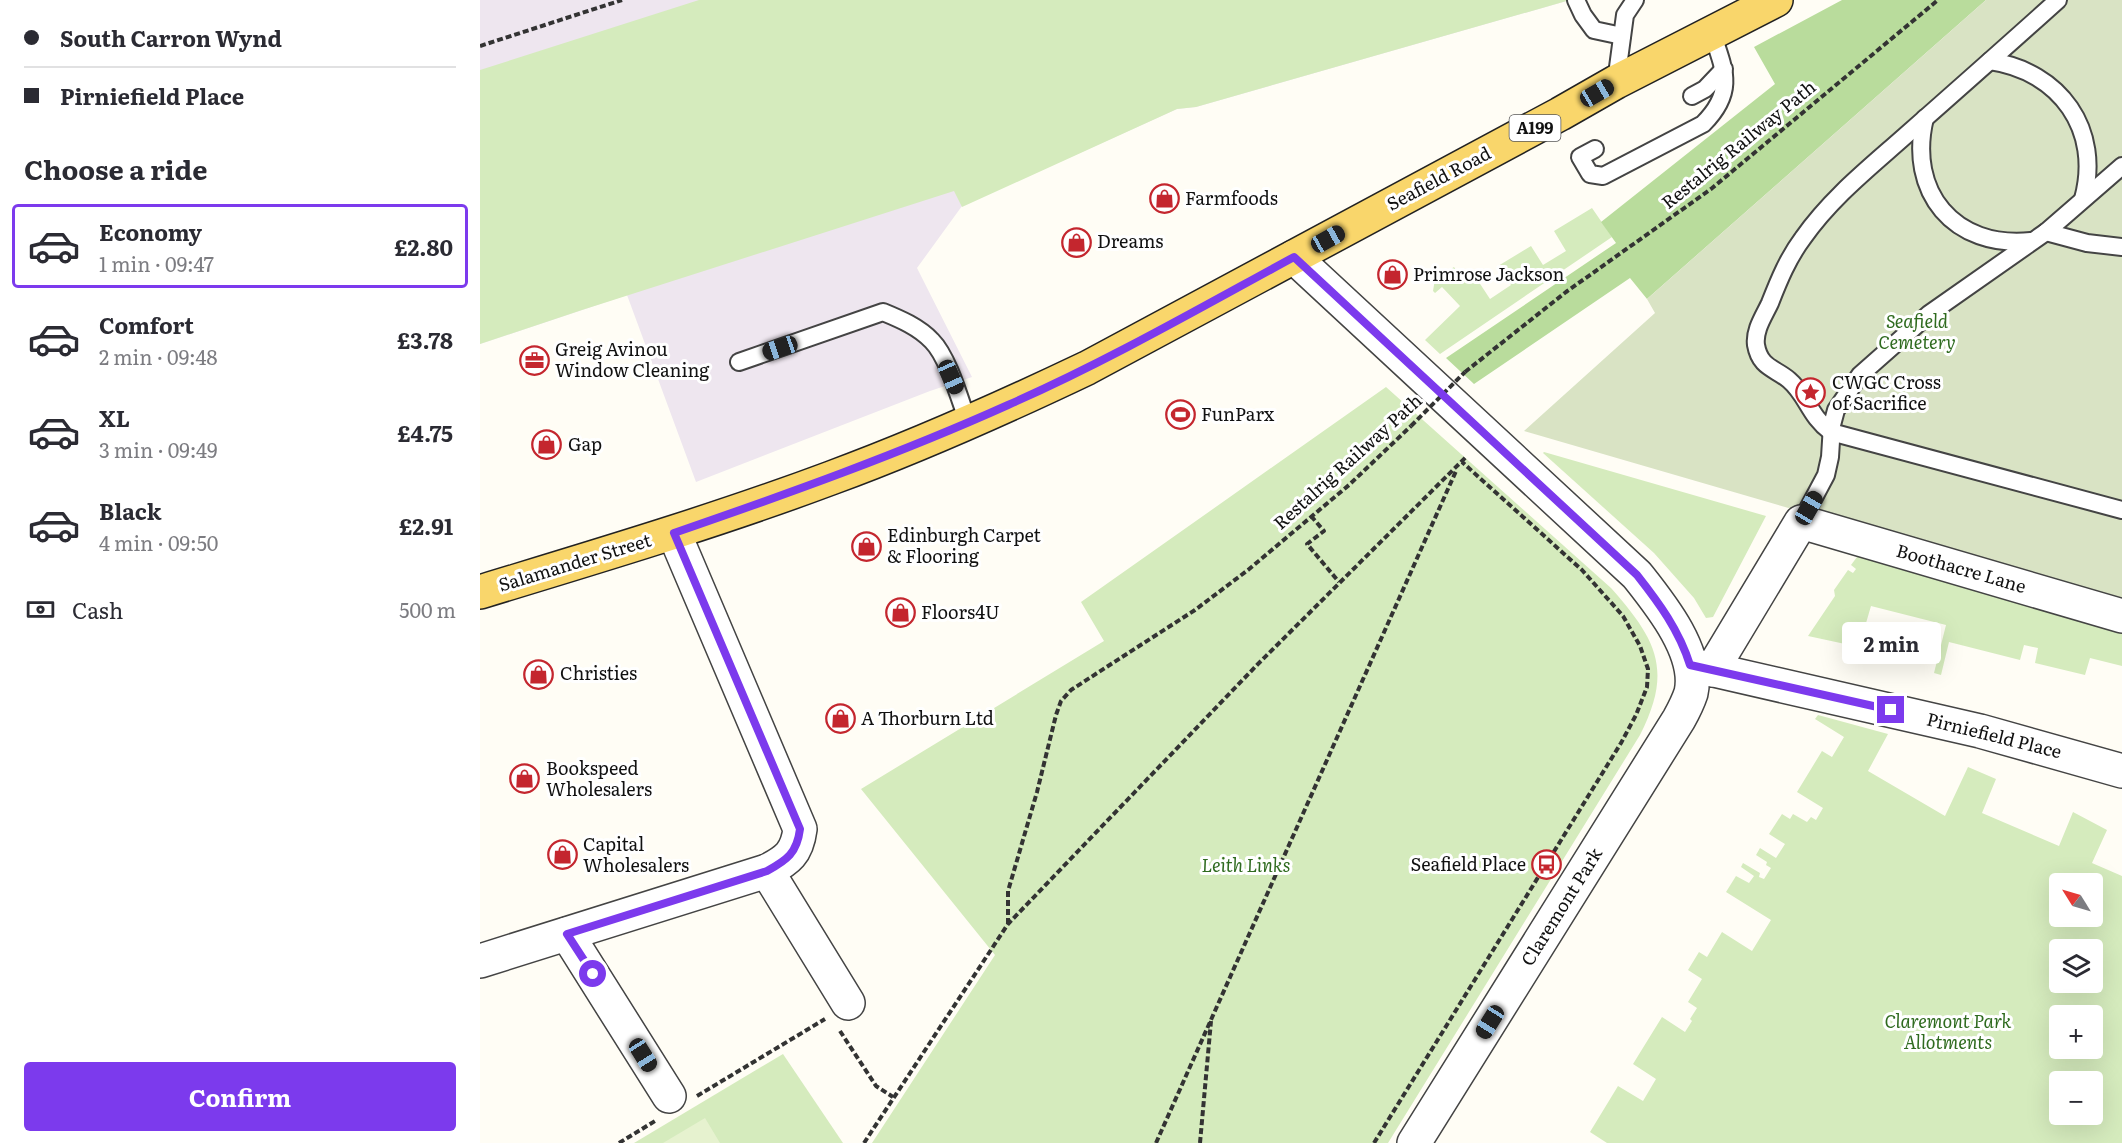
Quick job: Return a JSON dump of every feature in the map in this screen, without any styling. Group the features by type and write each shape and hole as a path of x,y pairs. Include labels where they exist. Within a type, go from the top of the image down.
{"main road":[{"name":"Seafield Road","path":"1294,257 1616,82 1712,33 1742,7 1776,0"},
{"name":"Salamander Street","path":"480,592 674,533 833,478 968,423 1087,368 1294,257"}],"street":[{"path":"1294,257 1637,575 1654,595 1701,667 1801,522"},
{"name":"Boothacre Lane","path":"1801,522 2122,616"},
{"path":"480,961 767,871 791,855 798,843 800,829 674,533"},
{"name":"Pirniefield Place","path":"1701,667 1980,731 2122,771"},
{"name":"Claremont Park","path":"1414,1143 1679,719 1701,667"},
{"path":"767,871 838,1015"},
{"path":"567,934 671,1106"}],"lane":[{"path":"1576,0 1594,30 1622,36"},
{"path":"1616,82 1625,15 1635,0"},
{"path":"2058,0 1839,195 1816,220 1792,254 1776,286 1757,334 1756,344 1764,363 1794,385 1815,418 1831,432 2122,510"},
{"path":"1595,149 1580,157 1590,174 1603,176 1703,124 1723,97 1725,88 1724,69 1712,33"},
{"path":"1990,61 2017,66 2041,79 2062,97 2070,108 2077,119 2085,145 2088,172 2083,199"},
{"path":"1692,96 1706,89 1724,69"},
{"path":"1925,118 1920,150 1922,167 1926,182 1942,210 1967,230 1982,237 1998,241 2031,241"},
{"path":"1801,522 1826,475 1836,410 1860,375 1929,314 2046,232 2122,166"},
{"path":"2046,232 2087,243 2122,247"},
{"path":"739,362 883,312 919,330 936,346 958,393 968,423"}],"path":[{"path":"480,46 622,0"},
{"name":"Restalrig Railway Path","path":"1008,924 1008,891 1037,792 1051,732 1061,701 1071,690 1195,610 1248,570 1349,485 1465,372 1566,292 1712,189 1938,0"},
{"path":"864,1143 1008,924 1257,664 1458,467 1485,435"},
{"path":"1374,1143 1621,743 1636,715 1647,687 1648,669 1640,646 1623,616 1582,570 1462,462"},
{"path":"1156,1143 1458,467"},
{"path":"1311,516 1324,531 1307,544 1339,582"},
{"path":"618,1143 671,1106 838,1015 876,1086 894,1098"},
{"path":"1200,1143 1212,1018"}],"shaded area":[{"path":"480,0 1570,0 1196,107 1177,109 962,206 917,268 972,377 930,391 696,482 627,295 480,344"}],"green space":[{"path":"699,0 1570,0 1196,107 1177,109 962,207 954,191 480,344 480,70"},
{"path":"1842,0 1986,0 1647,299 1630,278 1474,384 1446,358 1616,243 1601,222 1775,84 1754,47"},
{"name":"Seafield Cemetery","path":"1986,0 2122,0 2122,605 1524,431 1655,313 1647,299"},
{"path":"1592,208 1612,237 1440,354 1425,340 1460,306 1442,287 1435,293 1433,291 1435,279 1454,267 1458,273 1463,269 1466,273 1471,270 1490,299 1511,285 1498,266 1531,246 1543,265 1566,251 1554,231"},
{"name":"Leith Links","path":"1386,387 1611,588 1640,624 1649,640 1655,657 1657,674 1656,692 1640,735 1388,1143 872,1143 995,955 861,789 1104,641 1081,602"},
{"path":"1544,452 1766,516 1713,617 1706,618 1694,598 1654,553"},
{"path":"1863,549 2122,624 2122,666 2090,658 2085,675 2035,663 2038,648 2024,645 2020,660 1949,642 1941,675 1934,673 1946,625 1871,606 1859,647 1808,636 1835,596 1834,590 1848,570 1853,573 1856,569 1851,565"},
{"name":"Claremont Park Allotments","path":"1818,715 1888,734 1868,771 1945,816 1968,767 1996,779 1982,813 2059,846 2073,812 2107,830 2092,863 2122,876 2122,1143 1607,1143 1590,1132 1618,1086 1643,1101 1656,1079 1633,1064 1662,1017 1685,1032 1692,1021 1690,1019 1697,1008 1688,1002 1702,979 1688,970 1699,952 1707,957 1722,932 1752,951 1771,920 1726,892 1736,876 1749,883 1754,876 1741,867 1743,863 1760,873 1759,877 1764,879 1771,868 1766,865 1767,862 1756,855 1760,848 1776,858 1785,844 1769,834 1782,814 1790,819 1793,814 1807,822 1811,817 1816,820 1823,808 1797,792 1822,751 1832,757 1844,737 1815,719"},
{"path":"783,1054 843,1143 634,1143"},
{"path":"705,1118 720,1143 663,1143"}],"place":[{"name":"Farmfoods","path":"1164,199"},
{"name":"Dreams","path":"1076,242"},
{"name":"Primrose Jackson","path":"1392,275"},
{"name":"Greig Avinou Window Cleaning","path":"534,360"},
{"name":"CWGC Cross of Sacrifice","path":"1811,393"},
{"name":"FunParx","path":"1180,415"},
{"name":"Gap","path":"547,445"},
{"name":"Edinburgh Carpet & Flooring","path":"866,546"},
{"name":"Floors4U","path":"900,613"},
{"name":"Christies","path":"539,674"},
{"name":"A Thorburn Ltd","path":"840,719"},
{"name":"Bookspeed Wholesalers","path":"525,779"},
{"name":"Capital Wholesalers","path":"562,855"},
{"name":"Seafield Place","path":"1547,865"}],"route":[{"path":"593,974 567,934 767,871 791,855 798,843 800,829 674,533 833,478 968,423 1087,368 1294,257 1637,575 1654,595 1673,625 1690,665 1891,710"}]}
